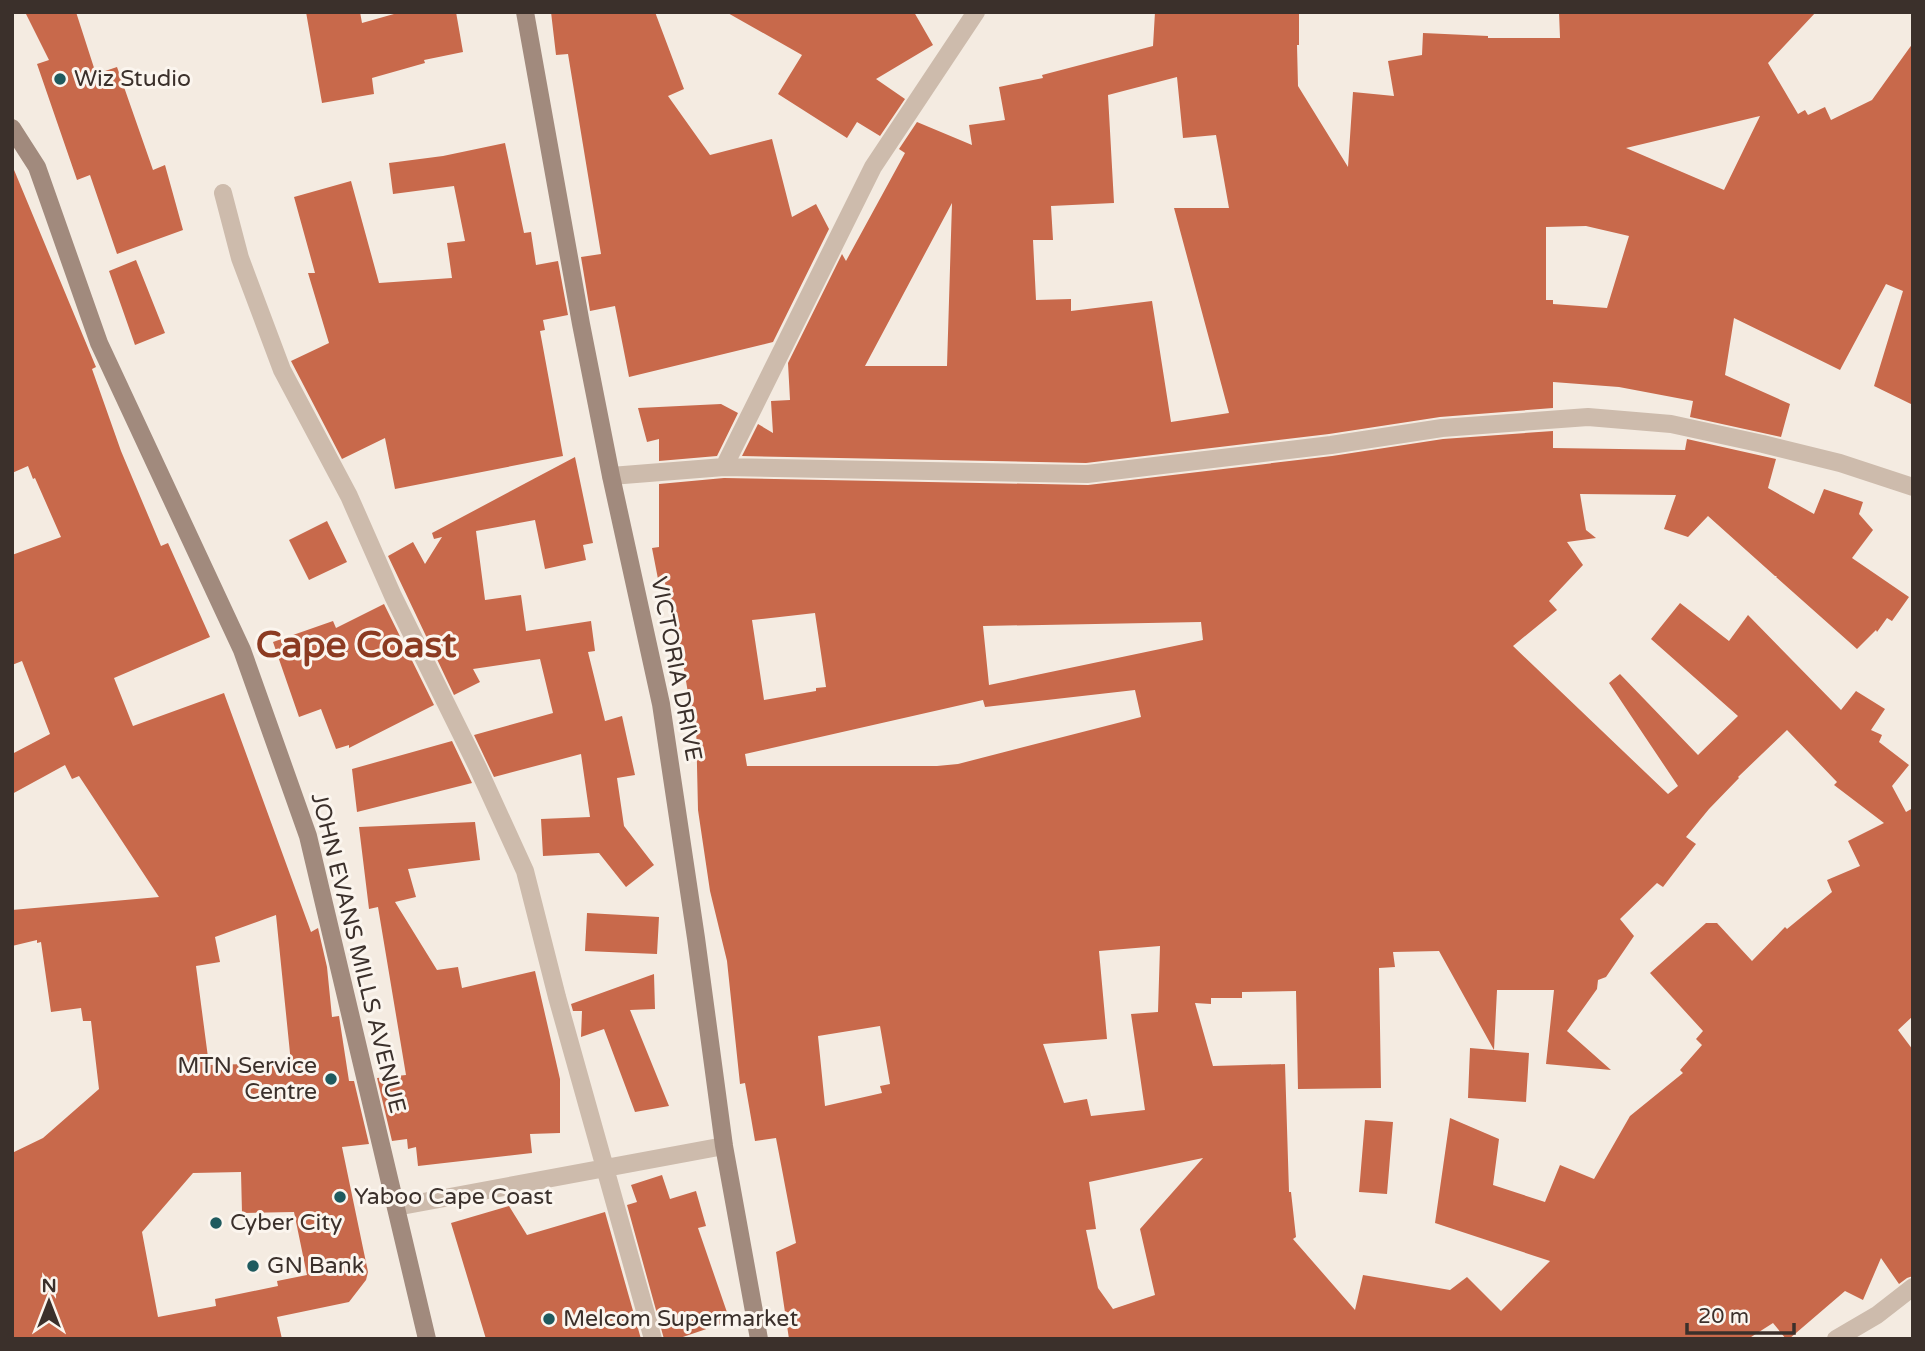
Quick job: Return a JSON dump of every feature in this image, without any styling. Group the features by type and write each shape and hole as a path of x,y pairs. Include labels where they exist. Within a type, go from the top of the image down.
{"street":[{"name":"VICTORIA DRIVE","path":"525,12 581,324 661,704 724,1146 759,1339"},
{"path":"724,467 873,167 976,12"},
{"name":"JOHN EVANS MILLS AVENUE","path":"12,128 37,167 99,343 242,650 308,836 427,1339"},
{"path":"223,193 240,258 282,370 349,496 393,596 478,768 525,871 557,997 653,1339"},
{"path":"611,476 724,467 1087,474 1331,445 1442,428 1588,417 1685,427 1840,463 1913,487"},
{"path":"396,1207 724,1146"},
{"path":"1836,1339 1877,1315 1913,1287"}],"building":[{"path":"25,12 76,12 96,74 117,67 153,170 165,165 183,230 117,254 90,175 77,180 37,64 49,60"},
{"path":"306,12 360,12 362,23 401,12 456,12 463,52 424,60 425,63 372,78 374,94 322,103"},
{"path":"551,12 655,12 684,89 668,96 710,155 772,139 792,217 816,204 829,229 773,342 629,377 615,306 590,311 581,257 601,254 568,54 556,55"},
{"path":"726,12 914,12 933,45 876,79 905,99 880,136 857,122 847,138 778,94 802,55"},
{"path":"1155,12 1299,12 1298,86 1348,167 1353,92 1394,96 1388,61 1422,55 1423,33 1488,38 1560,38 1559,12 1816,12 1768,63 1798,114 1805,110 1808,115 1825,107 1831,120 1872,100 1913,43 1913,405 1874,386 1903,291 1886,284 1840,370 1734,318 1725,375 1790,404 1781,437 1690,417 1693,401 1619,387 1553,382 1553,408 1440,417 1329,434 1086,463 742,456 758,424 773,433 771,401 790,400 788,363 842,254 846,261 905,153 899,149 917,122 972,145 969,125 1005,120 999,87 1043,78 1042,75 1153,46","holes":["1177,77 1183,138 1216,135 1229,208 1174,208 1229,413 1171,422 1152,301 1071,311 1071,299 1036,300 1033,240 1053,240 1051,206 1114,203 1108,95","1760,116 1724,190 1626,148","952,203 947,366 865,366","1586,226 1629,236 1607,308 1553,304 1553,300 1546,300 1546,227"]},
{"path":"505,143 524,233 531,232 536,265 558,261 568,315 543,320 545,330 540,331 563,456 395,489 385,438 342,459 291,361 329,343 308,273 315,273 294,197 351,181 379,283 452,278 447,243 465,241 454,186 393,194 389,163 443,156"},
{"path":"12,165 96,367 92,369 121,451 161,546 168,543 210,637 114,678 133,726 224,693 311,932 318,928 327,967 332,1017 339,1016 349,1081 354,1081 369,1144 342,1147 368,1272 366,1280 349,1302 277,1317 282,1339 12,1339 12,1153 43,1138 99,1089 91,1021 83,1021 81,1008 51,1012 41,942 37,943 37,940 12,946 12,910 159,897 79,776 72,779 65,765 12,794 12,754 50,734 22,661 12,665 12,555 61,537 28,466 12,473","holes":["276,915 291,1063 209,1065 196,966 220,962 215,937","241,1172 242,1213 294,1212 307,1275 277,1281 278,1286 215,1299 216,1306 158,1317 142,1232 193,1173"]},
{"path":"136,260 165,333 135,345 109,271"},
{"path":"721,404 738,413 717,456 659,461 659,439 647,442 638,408"},
{"path":"1553,431 1553,448 1685,450 1687,439 1776,459 1768,488 1814,514 1824,489 1863,502 1859,514 1873,530 1852,558 1909,597 1892,621 1887,618 1877,632 1876,630 1857,649 1708,516 1688,537 1664,529 1676,495 1580,494 1586,530 1596,538 1567,542 1583,565 1549,601 1557,610 1513,646 1668,794 1678,786 1609,683 1620,674 1698,755 1738,716 1651,639 1680,603 1729,641 1748,615 1841,710 1856,691 1885,709 1871,730 1882,735 1879,742 1909,765 1892,786 1906,812 1913,808 1913,1016 1898,1030 1913,1050 1913,1276 1899,1284 1881,1258 1863,1300 1845,1291 1789,1339 1786,1339 1773,1323 1748,1339 789,1339 776,1252 796,1243 776,1138 755,1141 745,1083 740,1084 727,961 710,891 698,810 696,722 693,723 673,603 669,603 664,578 658,579 652,548 659,547 659,484 724,478 1088,485 1332,456 1443,439","holes":["815,613 826,687 764,700 752,620","1201,622 1203,640 989,685 983,626","1135,690 1141,717 958,764 747,766 745,754 983,700 985,707","1787,730 1837,782 1834,785 1884,823 1848,841 1860,866 1827,880 1832,892 1787,929 1785,927 1752,961 1717,923 1706,923 1650,973 1703,1031 1696,1039 1702,1045 1680,1070 1683,1073 1630,1116 1594,1179 1560,1165 1545,1202 1493,1185 1499,1139 1450,1118 1435,1223 1550,1261 1501,1311 1467,1277 1450,1290 1363,1275 1355,1310 1293,1239 1296,1237 1289,1192 1285,1064 1213,1066 1195,1003 1211,1004 1211,998 1242,998 1242,992 1296,991 1298,1089 1381,1088 1379,968 1395,967 1393,952 1439,951 1494,1050 1497,990 1554,990 1546,1064 1611,1070 1567,1031 1597,989 1598,980 1606,977 1634,936 1620,919 1657,883 1663,887 1696,844 1686,837 1738,777","1160,946 1158,1012 1131,1014 1145,1110 1091,1116 1087,1099 1064,1103 1043,1044 1107,1039 1099,951","880,1026 890,1084 880,1086 882,1093 825,1106 818,1036","1203,1158 1140,1229 1155,1295 1113,1309 1098,1288 1086,1230 1096,1229 1089,1182"]},
{"path":"575,457 593,543 583,545 586,560 545,569 535,520 476,531 485,600 521,595 526,631 591,621 595,651 588,652 605,721 622,716 635,775 617,778 624,826 654,865 626,887 599,853 543,856 541,819 590,817 581,754 494,777 474,735 553,713 540,659 473,669 480,682 454,695 388,556 413,542 425,564 442,537 434,539 432,533"},
{"path":"327,521 347,562 309,580 289,540"},
{"path":"384,604 434,705 349,748 349,745 336,749 321,709 299,717 273,642 333,621 336,628"},
{"path":"452,741 472,783 357,812 352,769"},
{"path":"475,822 480,860 408,869 416,897 395,902 437,970 458,967 462,988 535,971 560,1079 560,1133 530,1134 532,1153 418,1166 416,1147 408,1149 407,1139 392,1141 377,1078 406,1075 378,907 369,909 359,827"},
{"path":"587,913 659,917 657,954 585,951"},
{"path":"654,974 655,1009 630,1010 669,1106 635,1112 604,1029 581,1037 582,1011 573,1011 571,1004"},
{"path":"1470,1048 1529,1053 1526,1102 1468,1098"},
{"path":"1365,1120 1393,1122 1387,1194 1359,1192"},
{"path":"662,1175 670,1199 696,1191 706,1226 698,1228 730,1321 677,1339 664,1339 627,1205 637,1202 631,1185"},
{"path":"509,1206 527,1235 605,1212 641,1339 486,1339 451,1223"}],"place":[{"name":"Wiz Studio","path":"60,79"},
{"name":"MTN Service Centre","path":"331,1079"},
{"name":"Yaboo Cape Coast","path":"340,1197"},
{"name":"Cyber City","path":"216,1223"},
{"name":"GN Bank","path":"253,1266"},
{"name":"Melcom Supermarket","path":"549,1319"}],"district":[{"name":"Cape Coast","path":"356,645"}]}
